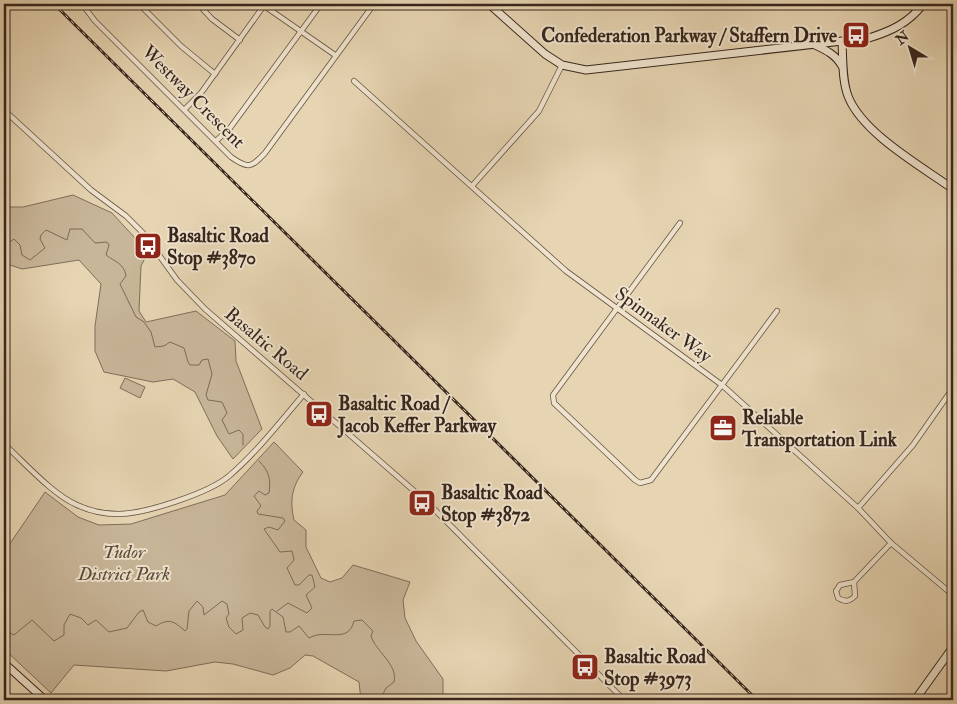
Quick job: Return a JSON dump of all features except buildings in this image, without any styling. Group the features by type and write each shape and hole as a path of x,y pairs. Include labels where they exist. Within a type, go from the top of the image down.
{"street":[{"name":"Westway Crescent","path":"82,4 95,21 216,141 242,164 249,166 256,162 292,117 374,4"},
{"path":"139,4 181,46 215,74"},
{"path":"198,4 212,19 240,40"},
{"path":"185,109 195,101 264,4 335,56"},
{"path":"216,141 230,128 321,4"},
{"path":"488,4 545,54 562,66 586,70 869,38 891,31 911,19 923,4"},
{"path":"842,42 843,68 848,95 862,120 878,135 953,190"},
{"path":"815,45 827,50 838,60 843,68"},
{"path":"472,186 538,112 562,66"},
{"name":"Spinnaker Way","path":"354,81 566,270 722,385 858,508 891,543 953,595"},
{"name":"Basaltic Road","path":"4,110 91,190 126,216 143,233 177,280 205,309 449,522 624,700"},
{"path":"680,223 556,390 552,399 635,480 640,483 651,480 777,311"},
{"path":"858,508 913,445 953,388"},
{"path":"4,444 55,490 76,505 106,513 128,514 204,491 220,482 252,453 304,394"},
{"path":"854,582 855,596 850,601 838,598 836,591 840,585 854,582 891,543"},
{"path":"915,700 953,647"},
{"path":"4,664 45,700"}],"green space":[{"path":"73,195 112,213 148,252 141,266 139,311 146,322 196,311 235,341 236,361 262,429 233,459 217,436 195,392 173,379 153,382 104,372 95,351 95,326 101,284 79,260 22,269 4,263 4,207 23,207"},
{"path":"125,378 145,387 140,398 120,388"},
{"name":"Tudor District Park","path":"274,442 303,472 294,489 292,501 294,520 306,530 306,547 321,578 330,582 342,578 353,565 410,582 403,600 405,618 416,641 443,679 443,700 361,700 359,682 313,656 305,655 290,668 273,675 233,664 215,662 166,671 74,665 51,693 4,649 4,546 7,548 45,492 78,517 99,525 131,524 225,495"}],"waterway":[{"path":"4,246 14,239 20,245 22,255 30,260 45,248 40,239 46,230 67,240 70,229 82,229 95,243 107,242 109,245 106,255 119,263 123,268 126,276 120,284 136,317 144,322 151,332 155,347 164,346 170,342 184,348 190,365 199,365 202,360 208,359 212,374 206,395 208,400 222,402 227,413 222,420 229,434 239,430 243,434 243,445"},
{"path":"259,461 265,468 270,483 269,493 265,495 259,491 254,496 261,506 257,511 258,514 283,518 285,521 278,530 269,527 264,529 280,552 292,551 294,560 287,568 295,585 299,585 309,575 312,575 315,587 306,595 312,608 307,613 288,603 277,611"},
{"path":"4,620 10,633 14,635 32,620 54,641 64,635 64,625 70,614 81,618 88,625 96,620 109,632 127,628 139,612 143,610 148,622 156,626 168,621 178,625 185,631 187,629 189,611 197,601 203,607 204,615 222,601 227,604 229,614 226,618 229,627 236,634 243,630 242,618 250,613 258,615 268,629 270,626 270,611 272,609 283,617 286,632 290,632 299,626 309,638 322,634 342,634 351,628 354,621 362,620 373,631 371,636 374,642 393,669 394,682 386,688 382,696 383,700"}],"railway":[{"path":"54,4 757,700"}],"place":[{"name":"Confederation Parkway / Staffern Drive","path":"856,35"},
{"name":"Basaltic Road Stop #3870","path":"148,246"},
{"name":"Basaltic Road / Jacob Keffer Parkway","path":"319,414"},
{"name":"Reliable Transportation Link","path":"723,428"},
{"name":"Basaltic Road Stop #3872","path":"422,503"},
{"name":"Basaltic Road Stop #3973","path":"585,667"}]}
